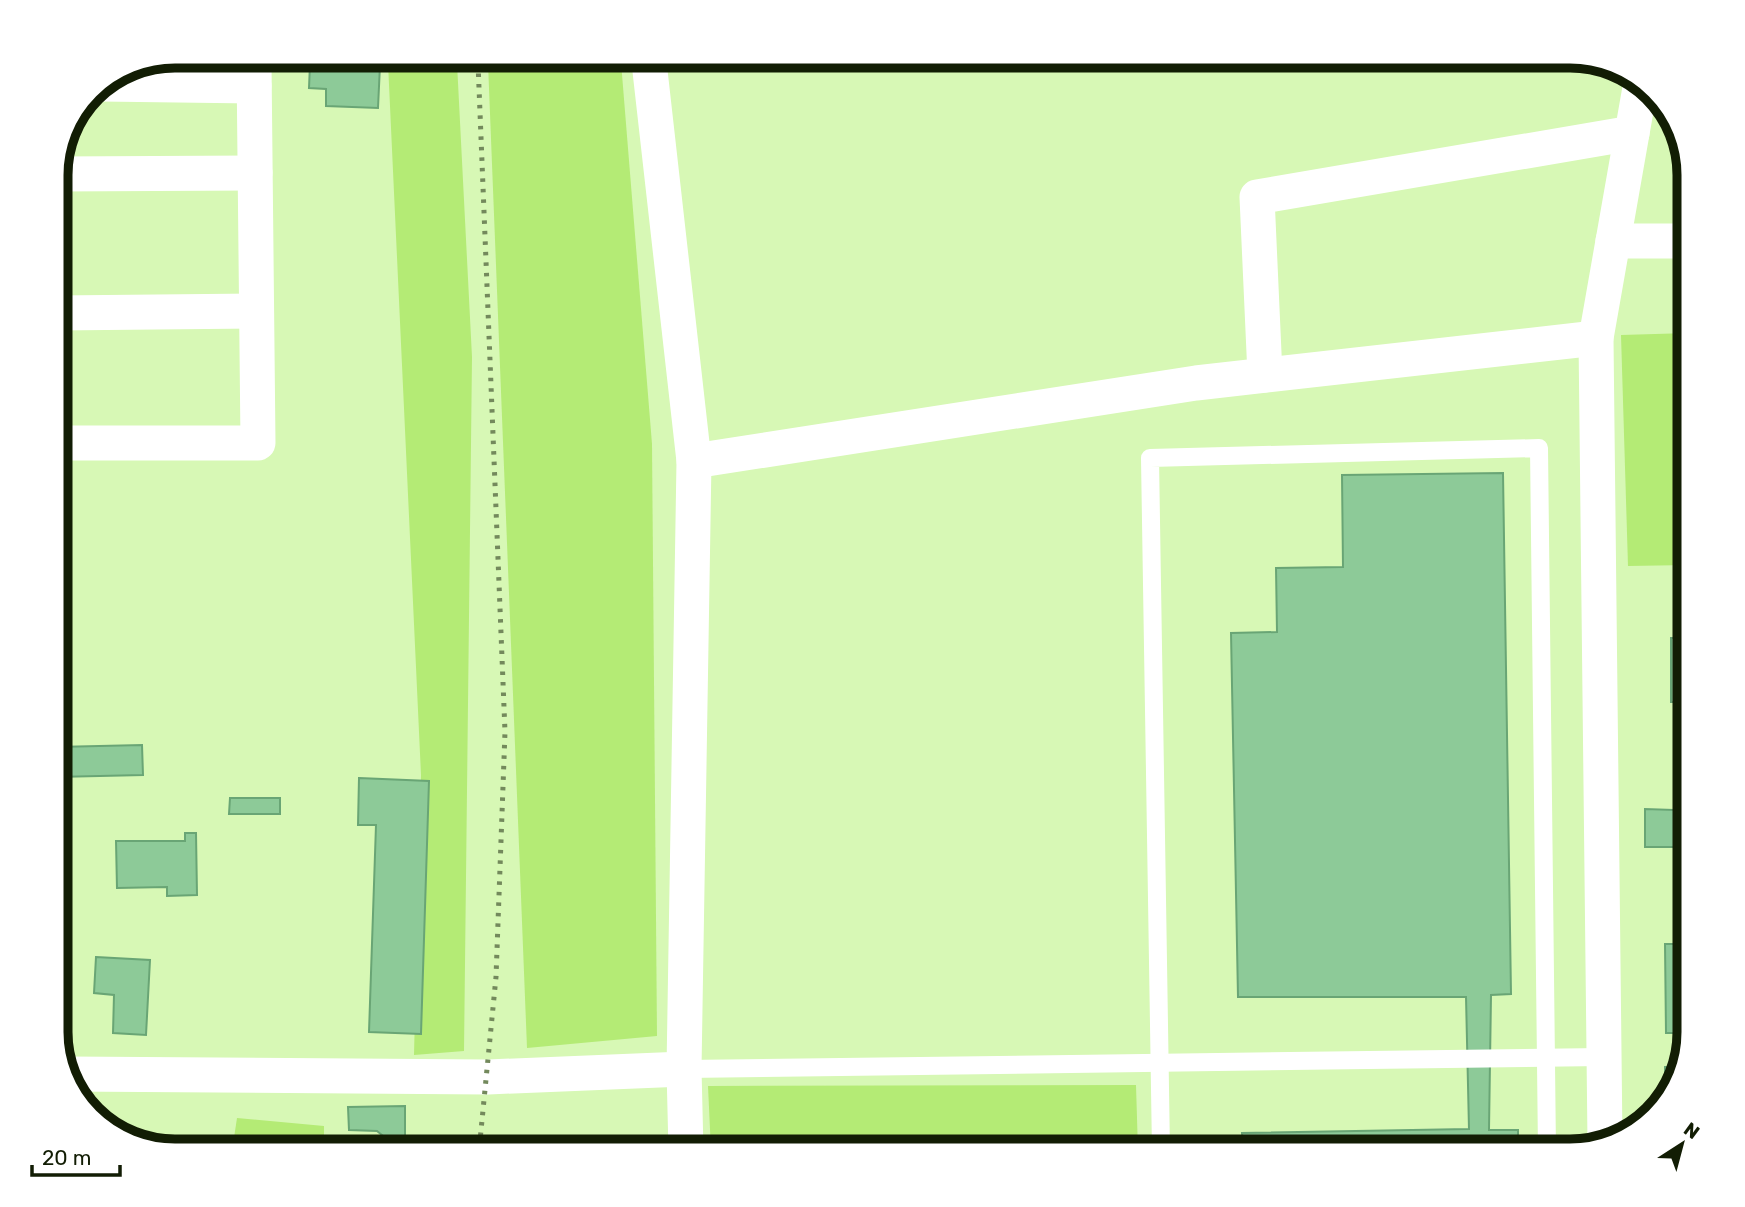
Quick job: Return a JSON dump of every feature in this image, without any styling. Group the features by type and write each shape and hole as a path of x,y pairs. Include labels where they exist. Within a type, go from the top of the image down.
{"street":[{"path":"650,68 694,461 684,1069 686,1139"},
{"path":"68,443 258,443 254,75 122,83"},
{"path":"1605,1133 1596,338 1639,95"},
{"path":"1265,375 1257,197 1632,133"},
{"path":"68,174 255,173"},
{"path":"1613,241 1677,241"},
{"path":"68,313 256,311"},
{"path":"694,461 1196,383 1596,338"},
{"path":"77,1074 488,1077 684,1069"}],"lane":[{"path":"1161,1139 1150,458 1539,448 1547,1139"},
{"path":"684,1069 1603,1057"}],"green space":[{"path":"388,68 457,68 472,357 464,1051 414,1055 421,775"},
{"path":"488,68 621,68 652,444 657,1036 527,1048"},
{"path":"1677,333 1677,565 1628,566 1621,335"},
{"path":"1136,1085 1138,1139 710,1139 708,1086"},
{"path":"237,1118 324,1126 324,1139 234,1139"}],"building":[{"path":"310,68 380,68 378,108 326,106 326,89 309,88"},
{"path":"1503,473 1511,994 1491,995 1489,1130 1518,1130 1518,1139 1242,1139 1242,1133 1469,1129 1466,997 1238,997 1231,633 1277,632 1276,568 1343,567 1342,475"},
{"path":"1671,638 1677,638 1677,702 1671,702"},
{"path":"142,745 143,775 68,777 68,747"},
{"path":"359,778 429,781 421,1034 369,1032 376,825 358,825"},
{"path":"1674,779 1677,779 1677,847 1645,847 1645,809 1674,810"},
{"path":"230,798 280,798 280,814 229,814"},
{"path":"185,833 196,833 197,895 167,896 167,887 117,888 116,841 185,841"},
{"path":"1665,944 1677,944 1677,1033 1666,1033"},
{"path":"96,957 150,960 146,1035 113,1033 114,995 94,993"},
{"path":"1665,1067 1671,1067 1666,1079"},
{"path":"405,1106 405,1139 387,1139 377,1131 349,1130 348,1107"}],"railway":[{"path":"478,68 505,732 496,977 480,1139"}]}
